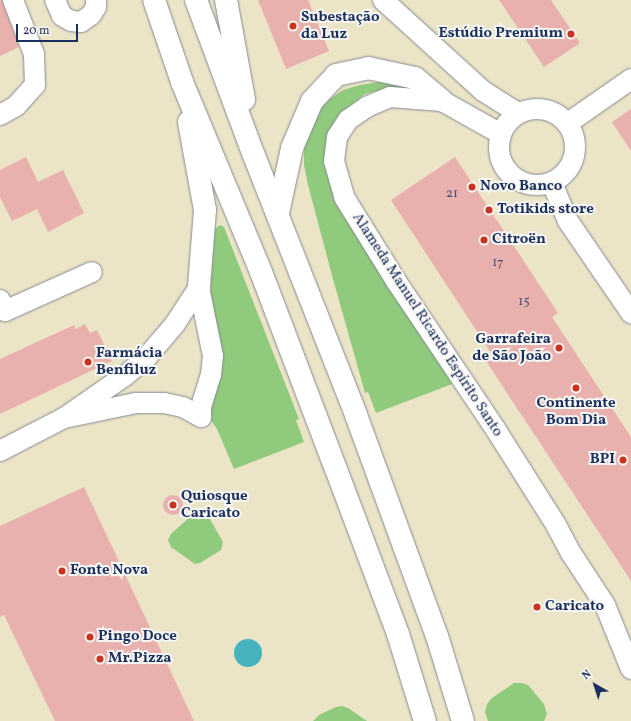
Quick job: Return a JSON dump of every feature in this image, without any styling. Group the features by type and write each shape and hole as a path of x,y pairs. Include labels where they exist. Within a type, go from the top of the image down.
{"highway":[{"path":"154,0 182,82 261,272 321,428 398,634 425,721"},
{"path":"196,0 253,153 278,213 356,416 437,636 463,721"},
{"path":"226,0 253,153"},
{"path":"278,213 292,148 312,101 336,75 368,68 415,78 442,101"},
{"path":"182,82 205,210 199,287"}],"street":[{"path":"0,115 16,106 35,85 34,54 13,0"},
{"path":"55,0 62,16 71,21 81,22 91,15 96,7 96,0"},
{"path":"384,0 483,91 518,113"},
{"path":"568,123 631,79"},
{"name":"Alameda Manuel Ricardo Espírito Santo","path":"501,134 442,101 390,97 367,107 348,120 337,137 334,161 344,197 396,281 521,470 553,520 571,553 605,604 631,669"},
{"path":"531,108 545,109 558,114 568,123 576,140 575,157 566,172 552,183 534,185 518,180 505,168 499,152 501,134 508,122 518,113 531,108"},
{"path":"552,183 568,221 631,314"},
{"path":"2,308 92,272"},
{"path":"64,418 136,403 164,402 184,407 201,417 201,407 211,375 213,356 199,287"},
{"path":"0,451 64,418 116,383 147,358 175,324 199,287"}],"green space":[{"path":"378,82 397,84 417,91 387,88 365,94 345,110 335,124 346,208 452,384 376,413 368,392 365,393 333,279 308,185 304,165 304,147 318,112 330,99 343,90"},
{"path":"220,225 224,227 299,419 296,420 304,442 234,469 217,429 210,419 211,279 215,229"},
{"path":"201,511 207,514 223,542 221,550 200,563 195,564 171,547 168,540 171,534 193,514"},
{"path":"514,683 528,685 544,704 547,714 544,721 488,721 485,712 487,704 492,698"},
{"path":"342,706 348,708 367,721 313,721 319,715 336,707"}],"water":[{"path":"248,639 254,640 258,643 261,647 261,659 258,663 254,666 248,667 242,666 238,663 235,659 234,653 235,647 238,643 242,640"}],"building":[{"path":"0,0 2,0 19,47 0,56"},
{"name":"Subestação da Luz","path":"258,0 308,0 329,51 286,69"},
{"path":"499,0 551,0 580,43 544,67"},
{"path":"631,109 631,151 612,122"},
{"path":"26,157 38,182 63,170 84,213 48,232 37,209 12,221 0,197 0,170"},
{"path":"455,157 558,313 552,317 631,437 631,581 486,361 493,356 391,200"},
{"path":"85,324 90,333 97,330 112,361 0,414 0,359 74,325 76,329"},
{"name":"Fonte Nova","path":"84,487 194,721 55,721 4,615 0,617 0,526"},
{"path":"173,495 180,498 183,505 180,512 173,515 166,512 163,505 166,498"}],"place":[{"name":"Subestação da Luz","path":"293,26"},
{"name":"Estúdio Premium","path":"571,34"},
{"name":"Novo Banco","path":"472,187"},
{"name":"Totikids store","path":"489,210"},
{"name":"Citroën","path":"484,240"},
{"name":"Garrafeira de São João","path":"559,348"},
{"name":"Farmácia Benfiluz","path":"88,362"},
{"name":"Continente Bom Dia","path":"576,388"},
{"name":"BPI","path":"623,460"},
{"name":"Quiosque Caricato","path":"173,505"},
{"name":"Fonte Nova","path":"62,571"},
{"name":"Caricato","path":"537,607"},
{"name":"Pingo Doce","path":"90,637"},
{"name":"Mr.Pizza","path":"100,659"}]}
